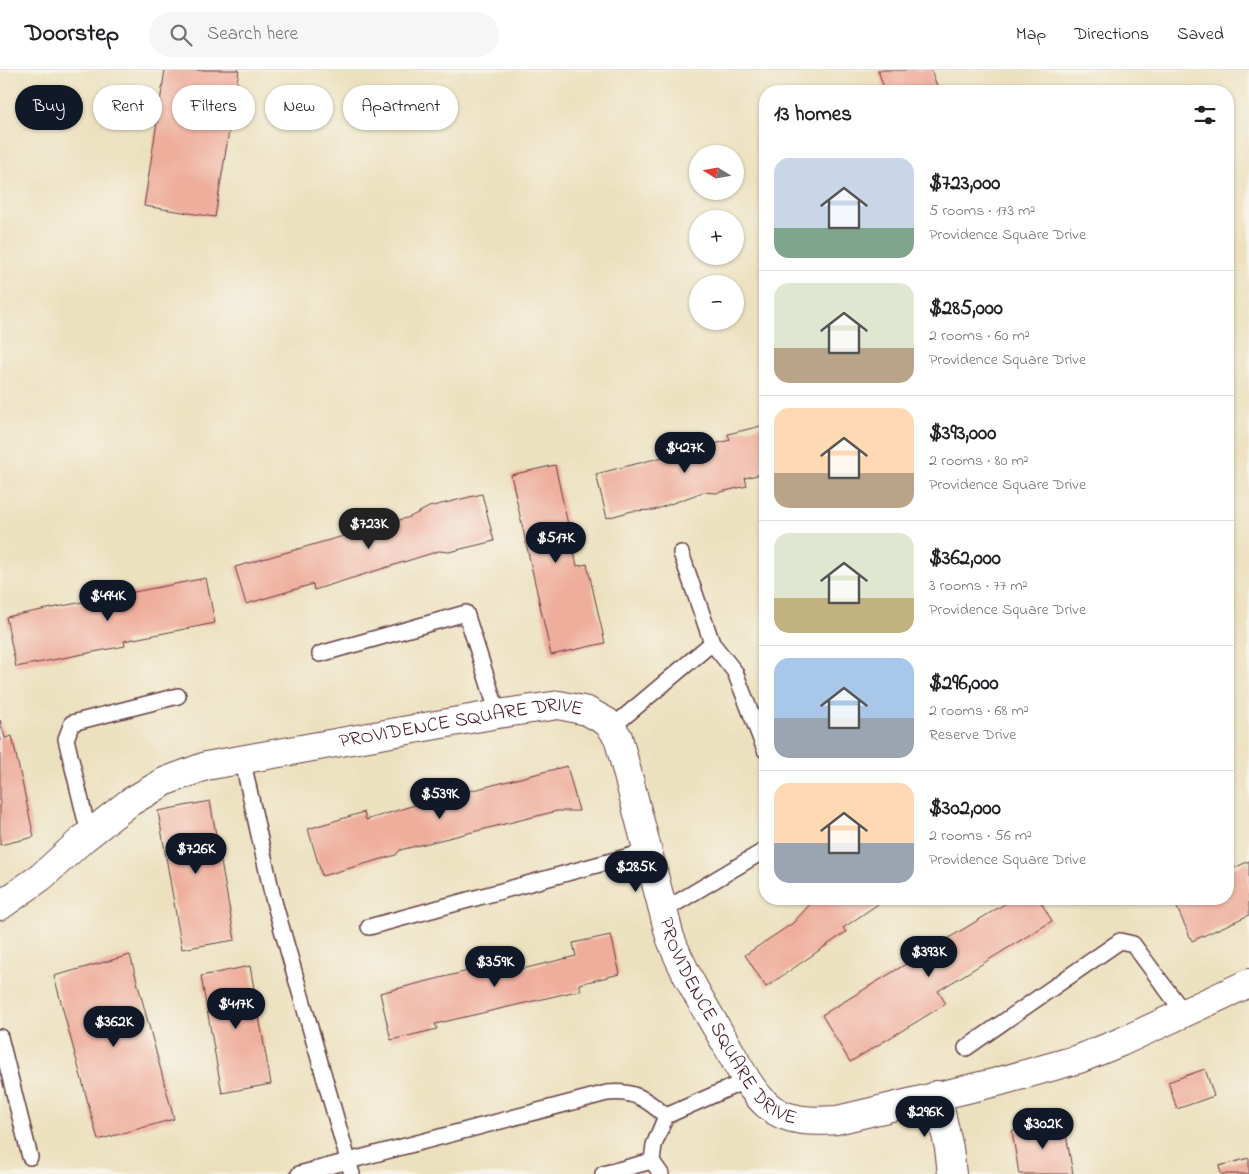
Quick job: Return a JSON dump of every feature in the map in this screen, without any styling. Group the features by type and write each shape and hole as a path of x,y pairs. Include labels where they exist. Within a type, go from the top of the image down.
{"street":[{"name":"PROVIDENCE SQUARE DRIVE","path":"0,906 41,877 89,834 130,802 166,781 206,766 242,758 560,705 587,711 607,722 618,737 670,937 680,962 747,1080 768,1106 782,1115 818,1122 836,1120 997,1082 1079,1059 1121,1042 1249,983"},
{"path":"938,1095 949,1148 952,1174"}],"lane":[{"path":"681,553 712,643 735,672 759,734"},
{"path":"320,654 466,613 498,714"},
{"path":"611,728 712,643"},
{"path":"89,834 66,739 72,723 178,696"},
{"path":"242,758 272,898 350,1167"},
{"path":"369,927 648,851"},
{"path":"663,911 759,854"},
{"path":"966,1048 1120,941 1134,944 1184,1013"},
{"path":"0,1037 30,1157"},
{"path":"661,1174 652,1161 654,1145 666,1116 747,1080"},
{"path":"299,1174 350,1167 607,1093 622,1091 638,1096 666,1116"},
{"path":"603,1174 652,1161"}],"building":[{"path":"165,70 239,70 237,85 172,85 172,130 229,130 215,217 144,206 156,130 162,130 162,89"},
{"path":"878,70 931,70 937,85 883,85"},
{"path":"759,426 759,474 745,478 747,486 716,493 703,492 654,510 632,511 607,518 596,474 730,440 728,434"},
{"path":"555,465 577,566 587,564 605,643 551,655 511,475"},
{"path":"482,494 494,541 449,552 439,551 314,590 313,584 246,604 235,567 410,517 429,507"},
{"path":"206,578 215,623 124,641 125,646 16,667 6,617"},
{"path":"0,720 5,738 12,736 34,837 0,845"},
{"path":"567,766 579,811 557,811 400,850 396,855 322,876 308,829 364,812 366,820 415,805"},
{"path":"210,801 235,940 182,949 158,811"},
{"path":"1249,861 1249,915 1192,941 1176,905 1234,905 1234,868"},
{"path":"810,905 877,905 843,928 846,932 766,987 745,955 793,923"},
{"path":"1003,905 1043,905 1052,921 938,991 946,1004 850,1062 822,1015"},
{"path":"611,935 620,974 579,984 581,990 435,1024 437,1029 391,1040 380,993 516,959 518,970 576,956 573,943"},
{"path":"130,955 174,1119 98,1140 54,976"},
{"path":"250,966 271,1084 222,1093 201,976"},
{"path":"1205,1069 1214,1096 1177,1109 1168,1082"},
{"path":"1064,1123 1073,1174 1019,1174 1012,1131"},
{"path":"1249,1158 1249,1174 1221,1174 1219,1166"}]}
